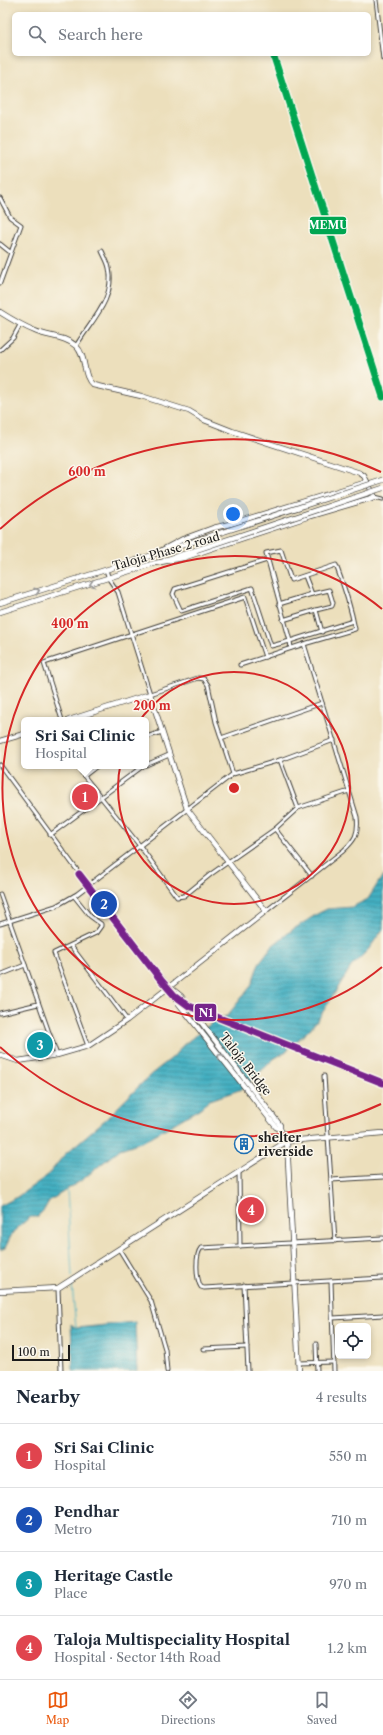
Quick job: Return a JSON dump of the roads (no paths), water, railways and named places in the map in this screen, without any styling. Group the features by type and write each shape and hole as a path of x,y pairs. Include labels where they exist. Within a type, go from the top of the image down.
{"street":[{"path":"376,0 383,59"},
{"path":"0,198 10,217 21,225 0,283"},
{"path":"0,209 4,208"},
{"path":"0,244 10,252"},
{"path":"76,346 85,330 102,308 106,300 109,288 109,268 102,251"},
{"path":"0,312 36,332 69,342 76,346 85,365 88,379 94,385 161,402 189,411 204,420 360,473 364,476 375,497 383,499"},
{"path":"0,350 13,338 20,324"},
{"path":"153,555 383,480"},
{"name":"Taloja Phase 2 road","path":"0,603 153,555 183,539 213,528 234,523 367,482"},
{"path":"155,563 383,488"},
{"name":"Taloja Phase 2 road","path":"0,612 109,579 155,563 183,558 317,514 375,497"},
{"path":"240,665 355,629 354,621 336,565 305,576 291,579 281,549 266,554 292,648"},
{"path":"267,560 173,590 173,594 180,610 252,588 271,646 322,632 354,621"},
{"path":"106,570 109,579 118,592 187,809 266,911"},
{"path":"305,576 312,594"},
{"path":"279,604 329,590 334,604 332,606 284,620"},
{"path":"225,596 228,603"},
{"path":"61,717 44,663 245,597 265,657"},
{"path":"194,606 196,613"},
{"path":"316,610 322,632"},
{"path":"0,1054 18,1061 56,1055 88,1046 127,1020 170,987 352,843 358,830 357,817 304,644"},
{"path":"78,717 198,678 204,679 208,685 216,722 233,774"},
{"path":"221,738 322,704"},
{"path":"149,736 162,732"},
{"path":"0,741 21,735"},
{"path":"0,924 56,906 74,896 233,774 280,760 334,740"},
{"path":"149,764 169,755"},
{"path":"280,760 298,808"},
{"path":"0,765 124,934 170,987"},
{"path":"80,769 140,846 177,897 184,896 228,862 275,829 298,808 348,791"},
{"path":"84,776 93,769"},
{"path":"50,835 139,769"},
{"path":"275,829 312,876"},
{"path":"0,894 56,1055"},
{"path":"74,896 90,916 101,924 101,926 96,933 54,953 88,1046"},
{"path":"71,946 127,1020"},
{"path":"0,975 25,965"},
{"name":"Taloja Bridge","path":"170,987 181,996 196,1015 264,1107"},
{"name":"Taloja Bridge","path":"170,987 176,1000 190,1019 264,1107"},
{"path":"0,1013 38,1004"},
{"path":"324,1076 335,1241"},
{"path":"264,1107 276,1127 280,1129 287,1141 299,1371"},
{"path":"0,1291 58,1288 287,1141 329,1136 383,1133"},
{"path":"239,1172 240,1246"},
{"path":"331,1180 383,1177"},
{"path":"383,1238 201,1248 197,1253 198,1283 204,1288 383,1278"},
{"path":"119,1250 150,1301 165,1349 167,1371"},
{"path":"331,1281 334,1371"},
{"path":"244,1285 248,1371"},
{"path":"58,1288 61,1371"},
{"path":"332,1318 383,1315"},
{"path":"316,1344 317,1371"},
{"path":"203,1349 247,1347"},
{"path":"298,1363 334,1362"}],"water":[{"path":"383,875 383,929 368,950 351,967 319,1018 309,1030 284,1053 275,1058 242,1089 210,1100 199,1109 144,1141 120,1149 82,1180 49,1201 44,1210 37,1217 30,1217 13,1232 5,1248 0,1250 0,1206 17,1197 48,1175 64,1155 106,1119 150,1075 173,1057 183,1045 217,1019 227,1016 251,986 259,963 272,946 292,930 327,909 352,907 368,899"},
{"path":"135,1322 137,1371 73,1371 71,1324 76,1328"}],"waterway":[{"path":"67,1189 72,1276"},
{"path":"72,1285 76,1328"}],"place":[{"name":"Sri Sai Clinic","path":"85,797"},
{"name":"Pendhar","path":"104,904"},
{"name":"Heritage Castle","path":"40,1045"},
{"name":"shelter riverside","path":"244,1144"},
{"name":"Taloja Multispeciality Hospital","path":"251,1210"}]}
